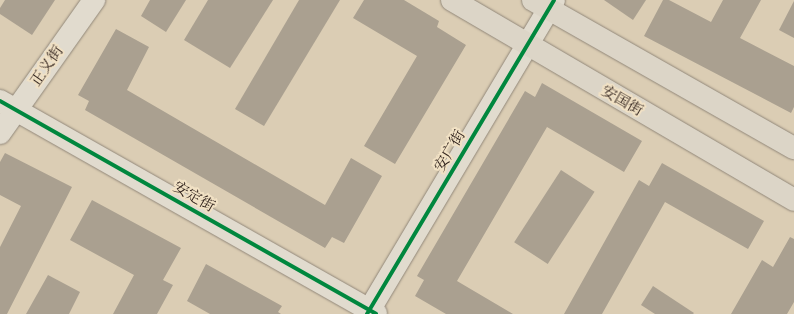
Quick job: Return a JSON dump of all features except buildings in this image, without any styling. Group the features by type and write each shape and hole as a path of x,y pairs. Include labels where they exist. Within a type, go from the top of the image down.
{"main road":[{"name":"安国街","path":"452,0 794,200"},
{"path":"545,3 794,148"}],"street":[{"name":"正义街","path":"0,133 8,106 94,0"},
{"name":"安广街","path":"371,313 527,45 545,3"},
{"name":"安定街","path":"8,106 371,313"}],"cycle path":[{"path":"367,314 554,0"},
{"path":"0,101 376,314"}]}
